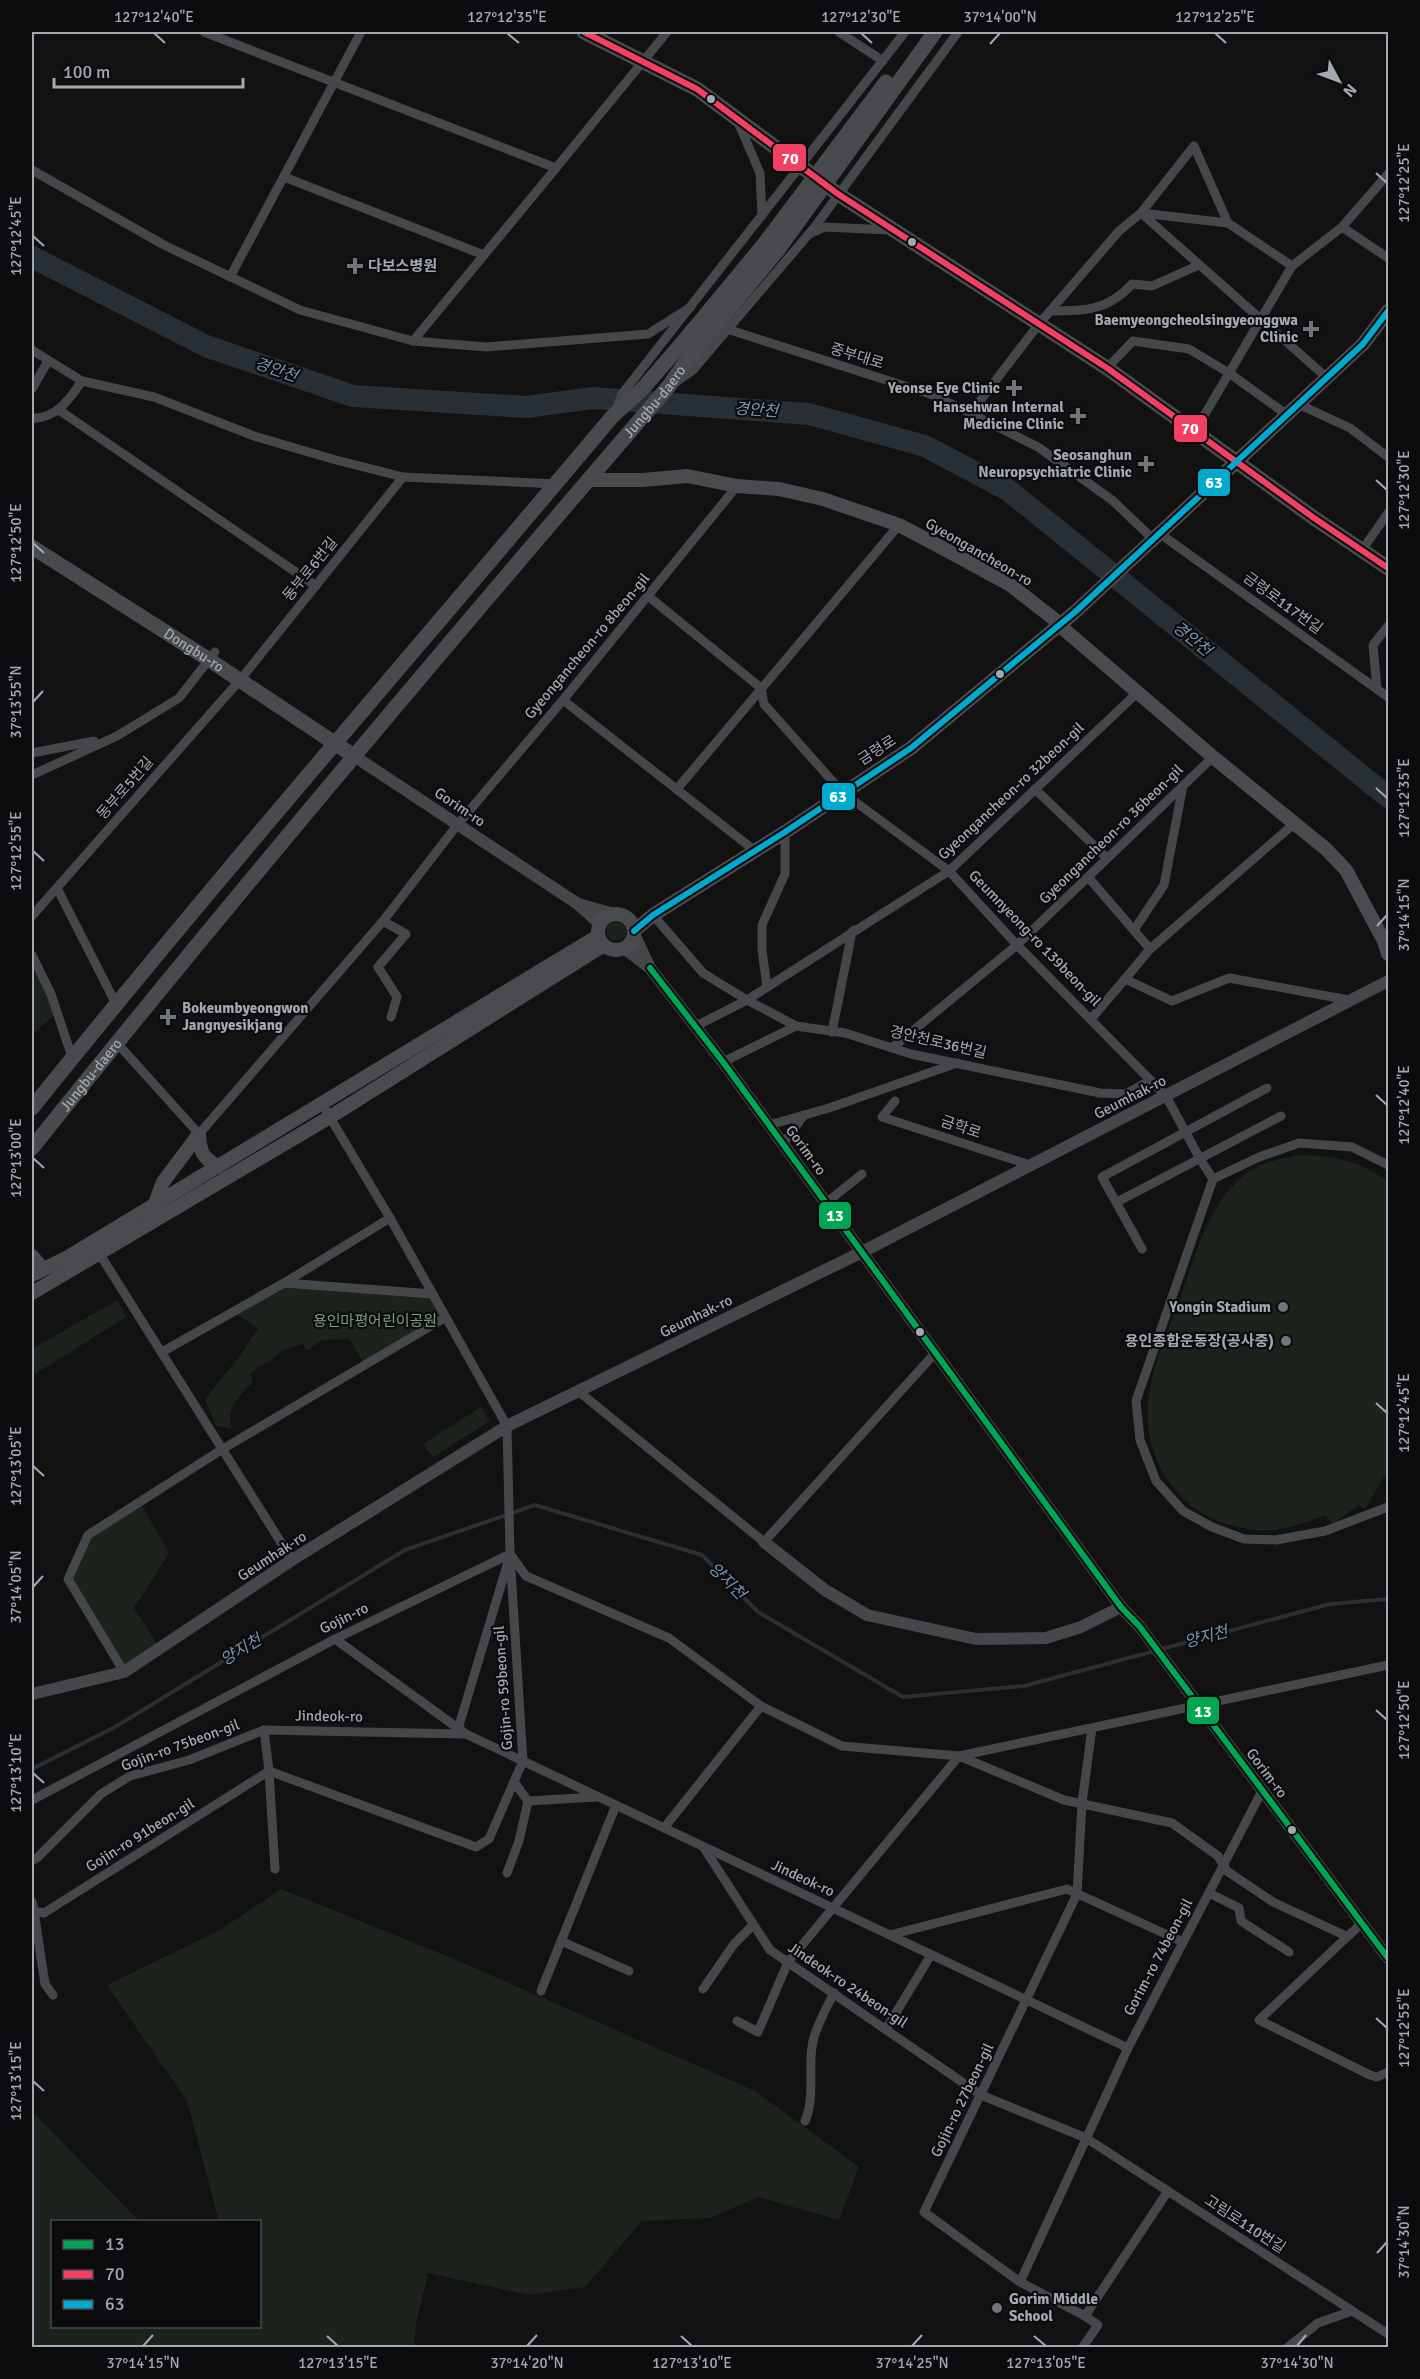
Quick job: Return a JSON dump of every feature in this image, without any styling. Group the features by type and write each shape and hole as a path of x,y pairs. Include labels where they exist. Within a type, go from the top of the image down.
{"main road":[{"path":"584,32 697,89 838,194 1107,368 1389,568"},
{"name":"Jungbu-daero","path":"32,1148 150,1000 354,756 706,345 771,247 924,32"},
{"name":"Jungbu-daero","path":"32,1108 131,985 558,484 614,415 631,401 771,247 935,32"},
{"name":"금령로","path":"634,932 653,915 910,748 1060,625 1363,344 1389,311"},
{"name":"Gyeongancheon-ro","path":"589,480 643,480 687,476 737,486 778,489 823,499 899,525 1009,584 1213,757 1296,822 1346,870 1384,940 1389,954"},
{"name":"Dongbu-ro","path":"32,547 212,656 240,680 354,756"},
{"path":"601,935 615,950 624,948 631,942 634,932 630,920 618,914"},
{"path":"32,1293 330,1117 601,935 608,915 653,915"},
{"path":"32,1256 37,1272 68,1257 601,935"},
{"path":"199,1134 200,1149 208,1161 218,1167"},
{"path":"154,1206 163,1182 199,1134"}],"street":[{"path":"204,32 556,168"},
{"path":"230,277 361,32"},
{"path":"413,341 667,32"},
{"path":"839,32 882,62"},
{"path":"614,415 622,394 905,32"},
{"path":"706,345 727,329 807,235 958,32"},
{"path":"737,120 760,173 762,216"},
{"path":"970,414 1038,325 1119,231 1141,213 1194,146 1228,223"},
{"path":"32,170 164,246 300,310 413,341 486,346 648,334 691,307"},
{"path":"1195,430 1292,266 1341,227 1389,174"},
{"path":"284,177 484,255"},
{"path":"1141,213 1228,223 1292,266"},
{"path":"1141,213 1326,377"},
{"path":"807,235 825,227 894,230"},
{"path":"1341,227 1389,258"},
{"path":"1050,311 1082,312 1094,309 1122,296 1132,284 1152,286 1200,266"},
{"name":"중부대로","path":"727,329 933,395 1038,447 1112,500 1156,536"},
{"path":"1107,368 1133,341 1189,349 1229,373 1286,414"},
{"path":"32,350 82,381 154,397 254,436 403,477 558,484"},
{"path":"32,389 48,361"},
{"path":"32,418 39,419 59,410 72,397 82,381"},
{"path":"1298,404 1350,428 1389,457"},
{"path":"59,410 316,586"},
{"name":"동부로6번길","path":"240,680 403,477"},
{"name":"Gyeongancheon-ro 8beon-gil","path":"199,1134 383,921 458,824 563,700 737,486"},
{"path":"1362,550 1389,513"},
{"path":"677,789 899,525"},
{"name":"금령로117번길","path":"1156,536 1389,697"},
{"path":"648,596 761,688"},
{"path":"1377,688 1373,645 1389,626"},
{"path":"32,775 117,736 179,698 212,656"},
{"name":"동부로5번길","path":"32,916 240,680"},
{"name":"Geumnyeong-ro 139beon-gil","path":"761,688 764,704 842,792 949,871 1017,945 1166,1096 1200,1160 1214,1179"},
{"name":"Gyeongancheon-ro 32beon-gil","path":"696,1026 747,1000 949,871 1138,692"},
{"path":"563,700 754,850"},
{"path":"32,753 117,736"},
{"name":"Gorim-ro","path":"354,756 579,904 618,914"},
{"name":"Gyeongancheon-ro 36beon-gil","path":"892,1048 1017,945 1213,757"},
{"path":"1134,930 1164,885 1183,785"},
{"path":"1035,789 1107,858"},
{"path":"1091,1018 1150,950 1296,822"},
{"path":"767,987 762,950 762,925 785,874 784,832"},
{"path":"1088,876 1150,950"},
{"path":"57,888 116,1004"},
{"name":"Gorim-ro","path":"579,904 601,935"},
{"name":"경안천로36번길","path":"653,915 703,973 796,1026 832,1032 892,1048 1100,1093 1126,1094 1151,1080"},
{"path":"383,921 406,934 378,968 397,997 391,1017"},
{"path":"832,1032 852,932 856,929"},
{"name":"Gorim-ro","path":"634,932 650,968"},
{"name":"Gorim-ro","path":"624,948 650,968 696,1026 1121,1607 1140,1627 1389,1958"},
{"path":"32,955 51,994 72,1057"},
{"path":"1125,979 1172,1001 1229,978 1349,1000"},
{"name":"Geumhak-ro","path":"32,1694 124,1672 292,1560 507,1426 862,1252 1389,981"},
{"path":"723,1062 796,1026"},
{"path":"116,1042 199,1134"},
{"path":"769,1125 959,1062"},
{"path":"1142,1249 1102,1177 1267,1088"},
{"name":"금학로","path":"895,1101 882,1117 1030,1165"},
{"path":"322,1104 390,1218 507,1426"},
{"path":"783,1144 804,1115"},
{"path":"1117,1202 1281,1116"},
{"path":"1389,1165 1352,1148 1299,1143 1214,1179 1136,1401 1140,1440 1156,1481 1183,1511 1212,1527 1244,1539 1276,1540 1325,1531 1385,1509 1389,1496"},
{"path":"826,1203 862,1174"},
{"path":"162,1352 284,1283 390,1218"},
{"path":"99,1253 292,1560"},
{"path":"284,1283 433,1294"},
{"path":"124,1672 68,1579 88,1535 221,1450 446,1317"},
{"path":"764,1542 936,1352"},
{"path":"578,1391 825,1590 867,1615 976,1639 1046,1638 1081,1627 1121,1607"},
{"name":"Gojin-ro 59beon-gil","path":"269,1771 476,1847 489,1839 523,1761 510,1549 507,1426"},
{"path":"510,1549 526,1576 669,1638 761,1706 842,1746 958,1756 1389,1665"},
{"path":"462,1732 510,1549"},
{"name":"Gojin-ro","path":"32,1800 510,1549"},
{"name":"Jindeok-ro","path":"335,1639 462,1732 1128,2048"},
{"path":"664,1828 761,1706"},
{"path":"1077,1894 1082,1803 1092,1728"},
{"name":"Jindeok-ro","path":"264,1730 462,1732"},
{"name":"Gojin-ro 75beon-gil","path":"32,1861 101,1794 130,1776 189,1760 264,1730 275,1869"},
{"path":"958,1756 1064,1800 1172,1823 1218,1856 1227,1871 1273,1902 1346,1936"},
{"path":"737,2021 758,2032 788,1962 958,1756"},
{"name":"Gojin-ro 91beon-gil","path":"33,1907 44,1913 269,1771"},
{"path":"507,1873 519,1841 528,1801 514,1782"},
{"name":"Gorim-ro 74beon-gil","path":"1020,2282 1128,2048 1262,1791"},
{"path":"528,1801 600,1797"},
{"path":"541,1991 616,1805"},
{"name":"Jindeok-ro 24beon-gil","path":"702,1846 770,1950 981,2095"},
{"path":"890,1935 1067,1889 1183,1942"},
{"path":"1209,1893 1239,1908 1241,1921 1289,1952"},
{"name":"Gojin-ro 27beon-gil","path":"1020,2282 924,2212 1077,1894"},
{"path":"33,1907 45,1984 53,1995"},
{"path":"1363,1922 1259,2020 1370,2075 1377,2077 1389,2072"},
{"path":"703,1989 734,1944 753,1925"},
{"path":"561,1941 629,1971"},
{"path":"886,2029 932,1955"},
{"path":"805,2121 812,2091 810,2069 813,2042 834,1993"},
{"path":"981,2095 1086,2138"},
{"name":"고림로110번길","path":"1086,2138 1389,2334"},
{"path":"1085,2316 1168,2192"},
{"path":"1020,2282 1098,2325 1082,2348"},
{"path":"1287,2348 1318,2323 1352,2311"}],"green space":[{"path":"616,921 623,924 626,931 623,938 616,941 609,938 606,931 609,924"},
{"path":"32,956 58,1011 32,1035"},
{"name":"Yongin Stadium","path":"1300,1155 1346,1160 1388,1181 1388,1470 1365,1509 1359,1505 1332,1524 1326,1515 1286,1528 1257,1531 1217,1521 1199,1511 1169,1482 1159,1465 1152,1445 1148,1424 1148,1403 1153,1374 1162,1346 1212,1215 1230,1189 1247,1173 1261,1165"},
{"name":"용인마평어린이공원","path":"284,1283 433,1294 446,1317 365,1365 349,1339 322,1340 307,1351 303,1344 284,1350 250,1374 253,1382 232,1408 232,1429 216,1426 205,1399 242,1353 258,1328 233,1312"},
{"path":"117,1300 126,1317 32,1376 32,1349"},
{"path":"481,1407 490,1421 433,1457 423,1444"},
{"path":"140,1502 169,1553 134,1608 160,1648 124,1672 68,1579 88,1535"},
{"path":"281,1889 454,1959 755,2091 859,2167 839,2220 758,2197 710,2218 642,2221 585,2287 529,2295 428,2273 416,2323 414,2347 32,2347 32,2111 138,2220 51,2220 51,2328 261,2328 261,2220 219,2220 187,2101 107,1985 218,1931"}],"waterway":[{"name":"경안천","path":"32,257 206,346 353,396 526,407 593,398 809,414 925,446 1008,490 1388,797"},
{"name":"양지천","path":"32,1769 115,1727 405,1550 535,1505 702,1555 758,1612 903,1697 1024,1686 1330,1604 1388,1599"}],"transit line":[{"name":"70","path":"584,32 697,89 838,194 1107,368 1314,518 1388,568"},
{"name":"63","path":"634,931 653,915 785,832 911,748 1075,612 1363,344 1388,311"},
{"name":"13","path":"650,968 723,1062 1121,1607 1140,1627 1388,1958"}],"place":[{"name":"다보스병원","path":"355,266"},
{"name":"Baemyeongcheolsingyeonggwa Clinic","path":"1311,329"},
{"name":"Yeonse Eye Clinic","path":"1014,388"},
{"name":"Hansehwan Internal Medicine Clinic","path":"1078,416"},
{"name":"Seosanghun Neuropsychiatric Clinic","path":"1146,464"},
{"name":"Bokeumbyeongwon Jangnyesikjang","path":"168,1017"},
{"name":"Yongin Stadium","path":"1283,1307"},
{"name":"용인종합운동장(공사중)","path":"1286,1341"},
{"name":"Gorim Middle School","path":"997,2308"}]}
